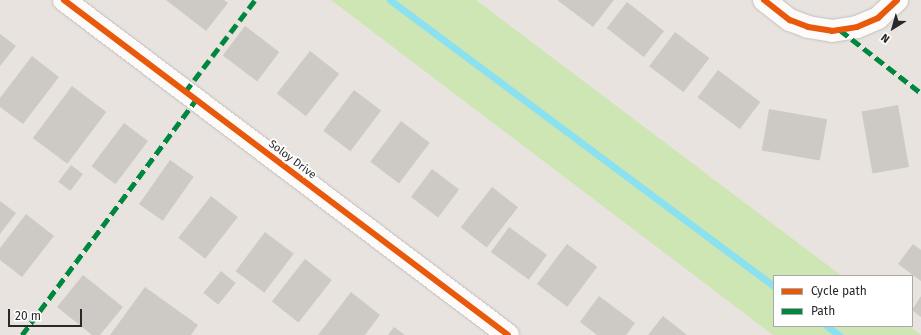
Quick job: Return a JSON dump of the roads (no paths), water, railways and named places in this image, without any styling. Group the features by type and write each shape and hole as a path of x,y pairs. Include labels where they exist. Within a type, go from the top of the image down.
{"street":[{"name":"Soloy Drive","path":"64,0 508,335"},
{"path":"764,0 790,20 808,27 832,31 857,27 878,18 897,0"}],"waterway":[{"path":"390,0 773,285"},
{"path":"828,327 839,335"}]}
